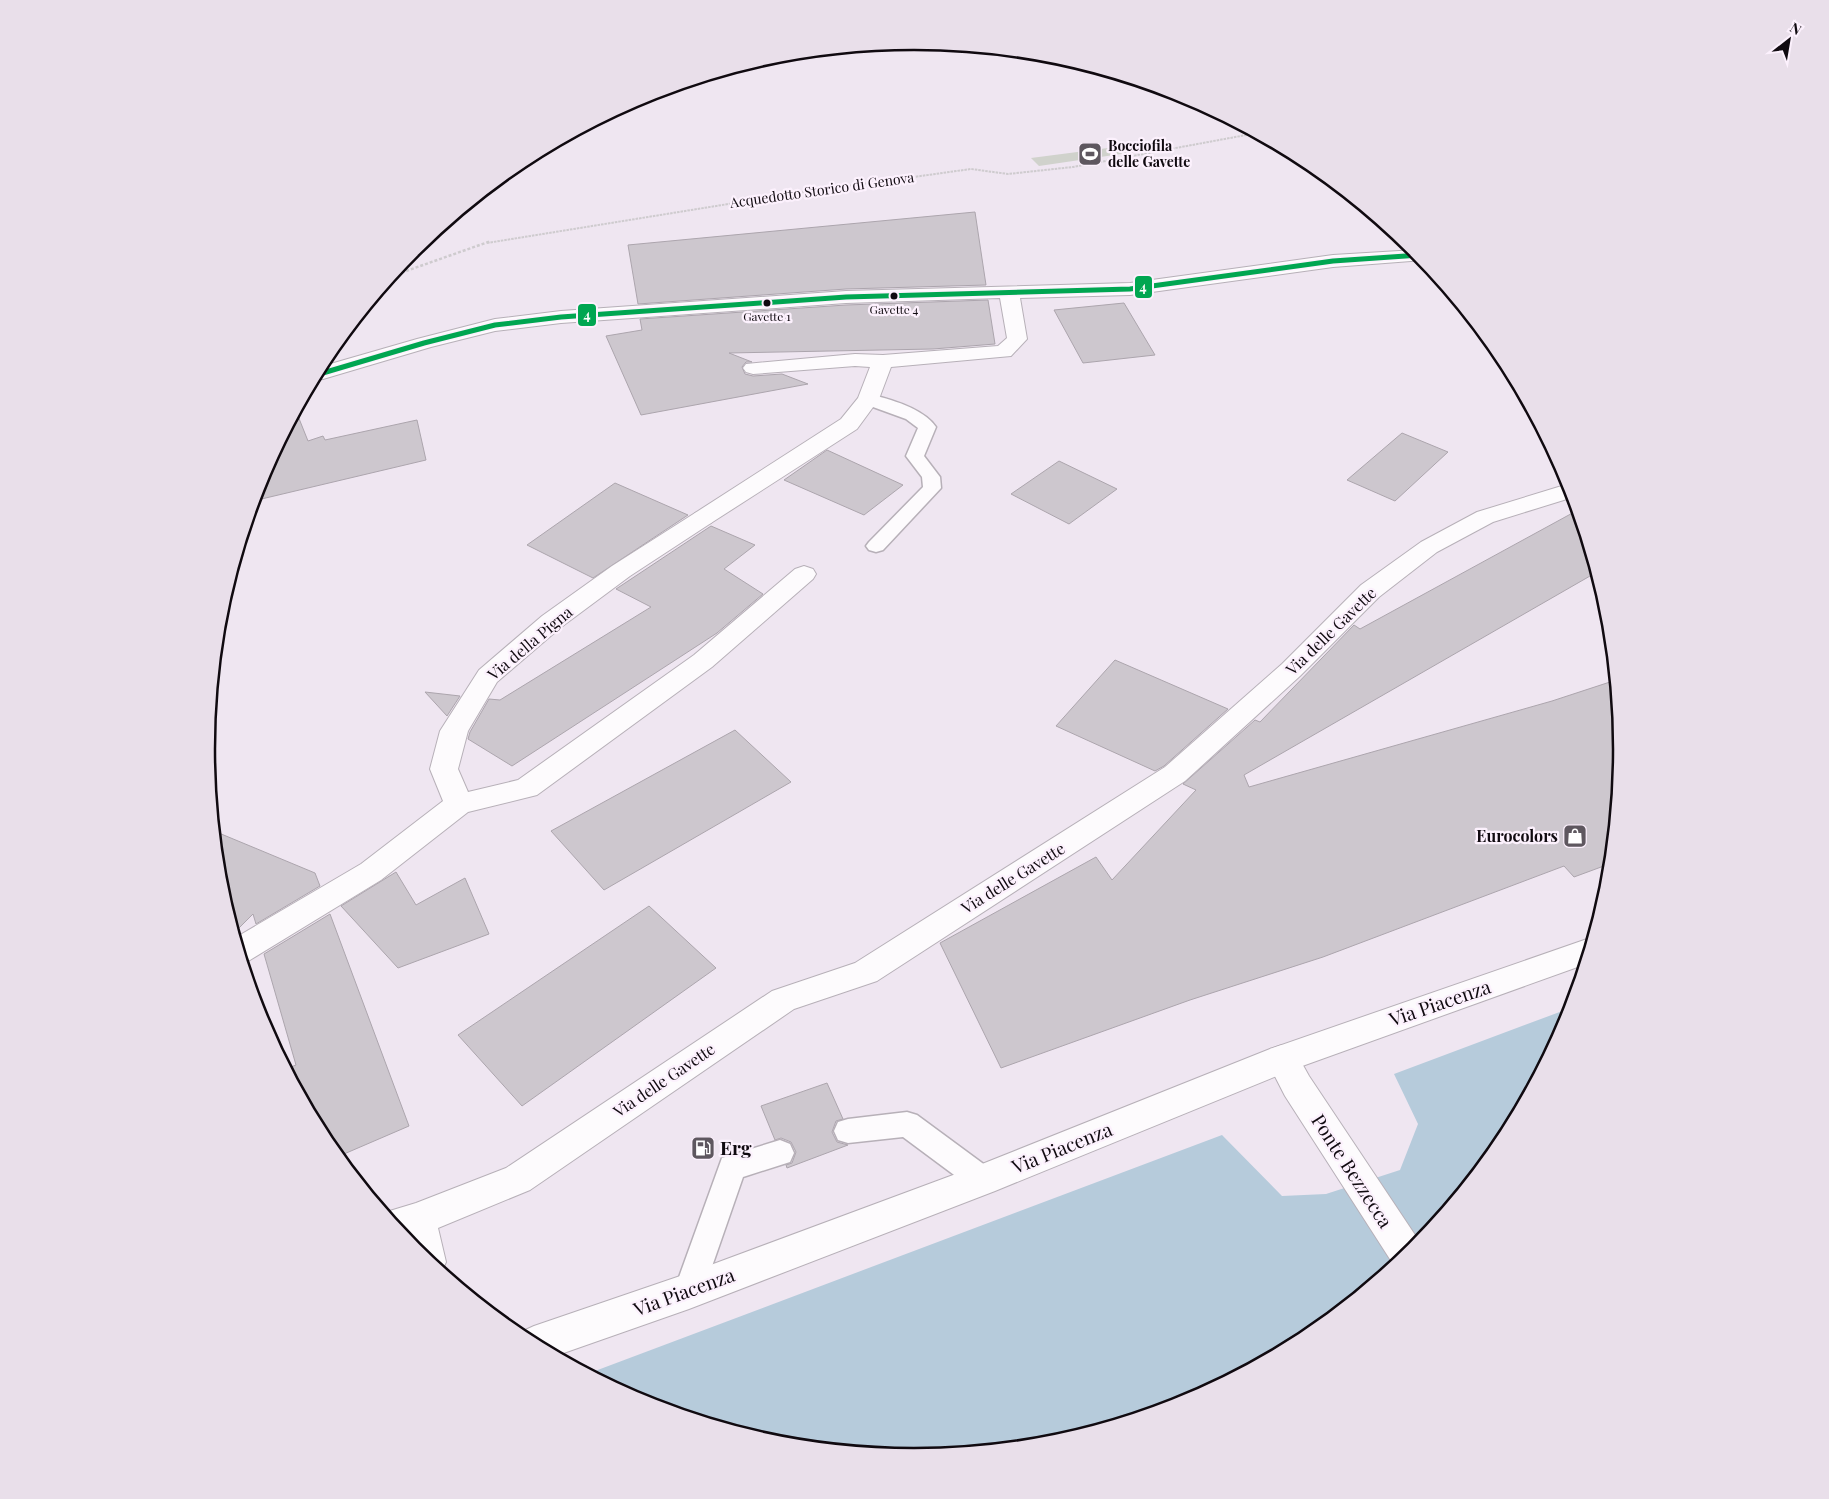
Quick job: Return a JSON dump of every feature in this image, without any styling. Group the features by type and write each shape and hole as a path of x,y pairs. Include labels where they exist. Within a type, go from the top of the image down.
{"street":[{"path":"326,372 424,343 495,325 561,316 846,297 1130,289 1332,261 1410,256"},
{"path":"753,368 1004,352 1017,339 1009,293"},
{"name":"Via della Pigna","path":"459,804 444,769 454,731 488,676 551,622 621,571 849,424 868,399 883,361"},
{"name":"Via delle Gavette","path":"415,1238 406,1223 518,1179 783,1000 866,972 1175,774 1291,670 1370,591 1430,547 1485,517 1565,492"},
{"path":"244,948 371,872 459,804 527,788 703,662 804,574"},
{"name":"Via Piacenza","path":"543,1342 690,1291 983,1180 1289,1073 1583,953"},
{"name":"Ponte Bezzecca","path":"1289,1073 1404,1249"}],"lane":[{"path":"868,399 912,415 927,427 916,456 931,477 932,488 876,546"},
{"path":"848,1131 908,1124 983,1180"},
{"path":"690,1291 732,1167 780,1153"}],"path":[{"name":"Acquedotto Storico di Genova","path":"404,272 492,240 971,169 1008,174 1074,167 1249,136"}],"shaded area":[{"name":"Bocciofila delle Gavette","path":"1139,144 1148,150 1039,166 1031,158"}],"water":[{"path":"1563,1011 1542,1059 1496,1138 1440,1211 1409,1244 1376,1275 1303,1331 1224,1377 1182,1396 1139,1412 1051,1436 1006,1443 960,1448 869,1448 778,1436 733,1425 647,1396 594,1371 1222,1135 1282,1196 1326,1194 1400,1170 1418,1124 1394,1074"}],"building":[{"path":"975,212 986,285 846,289 638,304 628,245"},
{"path":"988,300 995,344 933,349 729,353 752,362 746,362 742,367 745,374 753,376 782,374 808,384 641,415 606,336 642,330 640,319 846,305"},
{"path":"1124,303 1155,355 1083,363 1054,310"},
{"path":"299,418 308,441 323,436 325,440 417,420 426,460 262,499 287,440"},
{"path":"1402,433 1448,452 1395,501 1347,480"},
{"path":"827,450 903,485 864,515 784,480"},
{"path":"1059,461 1117,489 1069,524 1011,494"},
{"path":"615,483 688,515 593,578 527,545"},
{"path":"1573,513 1592,575 1244,775 1249,787 1552,701 1611,682 1614,750 1613,795 1604,866 1574,877 1564,866 1323,957 1190,1000 1001,1068 940,943 1096,857 1112,880 1196,790 1183,784 1255,720 1260,722 1354,625 1360,629"},
{"path":"711,526 755,545 724,569 763,594 717,633 512,766 468,739 489,699 500,700 651,607 616,589"},
{"path":"1115,660 1228,709 1164,766 1155,771 1056,726"},
{"path":"425,692 460,696 447,716"},
{"path":"735,730 791,782 604,890 551,831"},
{"path":"220,834 315,873 320,886 256,924 253,914 238,929 228,886"},
{"path":"396,872 416,905 465,878 489,934 398,968 341,906"},
{"path":"649,906 716,968 522,1106 458,1035"},
{"path":"330,914 409,1126 345,1154 309,1099 291,1067 296,1065 264,954"},
{"path":"827,1083 843,1119 836,1121 832,1132 837,1142 848,1145 787,1168 786,1165 792,1163 796,1152 791,1142 781,1138 775,1140 761,1106"}],"transit line":[{"name":"4","path":"326,372 424,343 495,325 561,317 846,297 1130,289 1333,261 1410,256"}],"place":[{"name":"Bocciofila delle Gavette","path":"1090,154"},
{"name":"Gavette 4","path":"894,296"},
{"name":"Gavette 1","path":"767,303"},
{"name":"Eurocolors","path":"1575,836"},
{"name":"Erg","path":"703,1148"}]}
